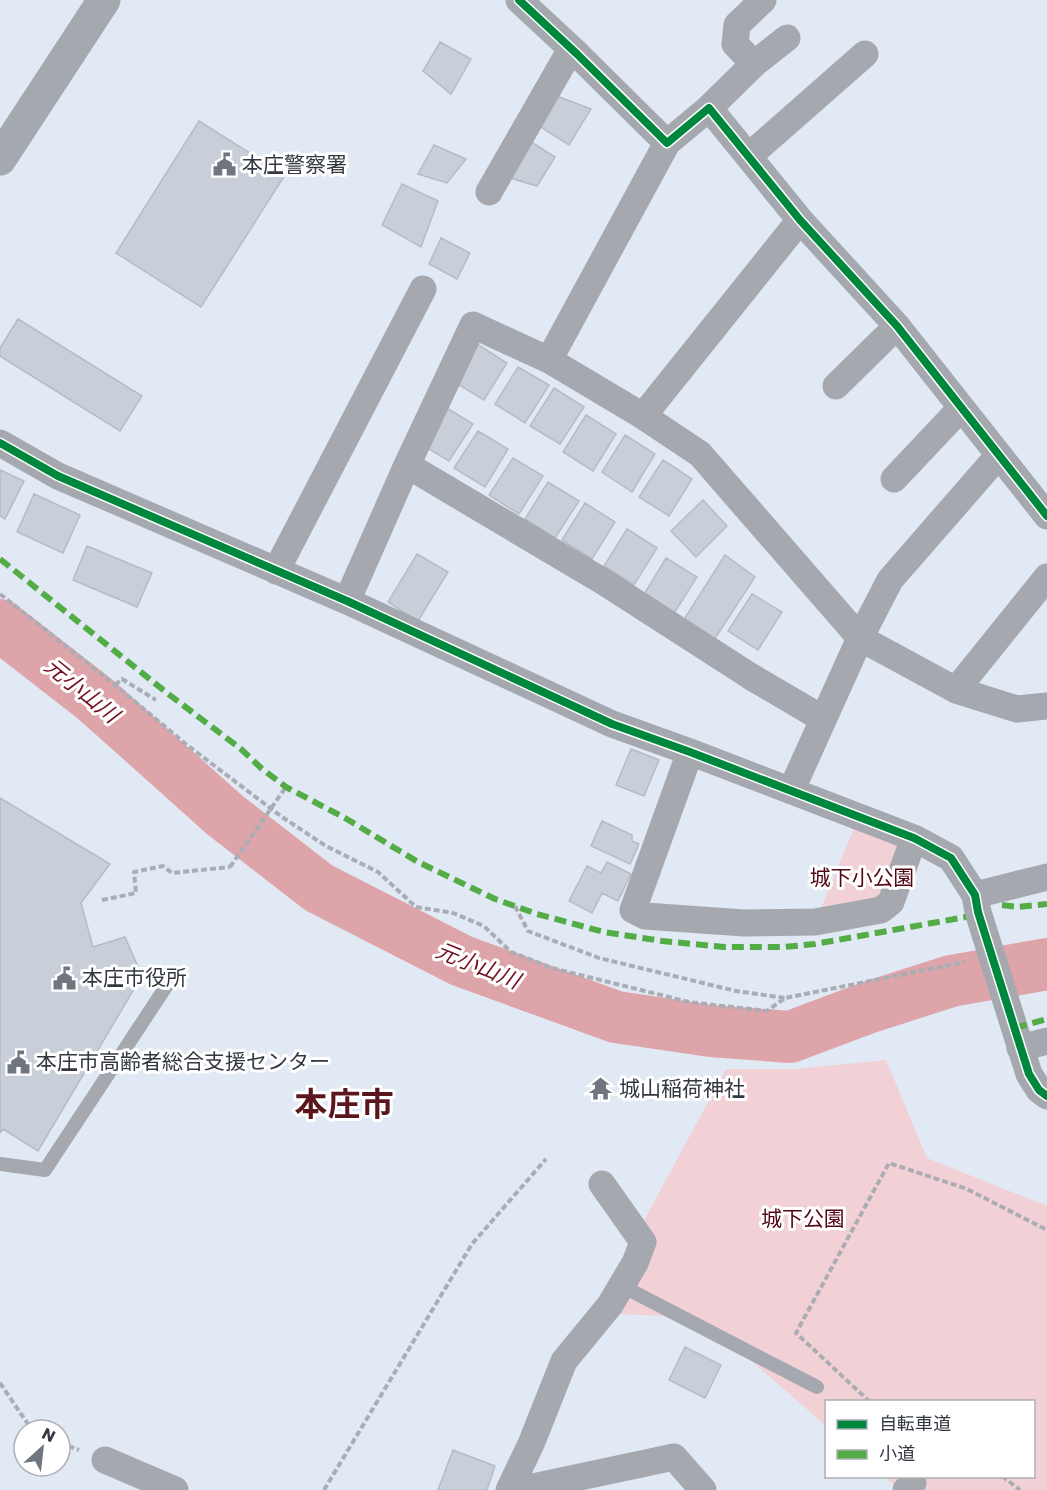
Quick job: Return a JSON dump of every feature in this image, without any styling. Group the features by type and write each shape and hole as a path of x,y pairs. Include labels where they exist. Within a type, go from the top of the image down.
{"street":[{"path":"0,159 104,0"},
{"path":"519,0 667,143"},
{"path":"754,64 735,44 737,25 763,0"},
{"path":"549,360 667,143 709,108 754,64 787,38"},
{"path":"489,192 572,49"},
{"path":"748,156 865,54"},
{"path":"709,108 801,220 897,326 1047,516"},
{"path":"643,416 801,220"},
{"path":"276,571 423,289"},
{"path":"347,601 407,465 473,325 549,360 643,416 700,454 860,638 956,690 1017,709 1047,706"},
{"path":"836,386 897,326"},
{"path":"894,479 961,408"},
{"path":"0,443 58,476 347,601 612,724 915,838 951,858 975,895 978,912 1029,1074 1047,1096"},
{"path":"791,791 860,638 891,580 998,456"},
{"path":"407,465 604,582 823,719"},
{"path":"956,690 1047,577"},
{"path":"690,752 633,910 645,916 744,923 815,922 881,910 891,902 915,838"},
{"path":"975,895 1047,877"},
{"path":"1020,1048 1047,1041"},
{"path":"509,1490 531,1444 564,1361 610,1305 635,1263 643,1242 602,1184"},
{"path":"519,1490 674,1456 703,1490"},
{"path":"105,1460 175,1490"}],"lane":[{"path":"0,1164 45,1170 171,979"},
{"path":"622,1286 817,1387"}],"path":[{"path":"0,594 187,745 282,817 326,846 378,872 416,907 453,913 484,926 511,952 552,968 689,1002 767,1011 785,998"},
{"path":"115,685 122,679 156,700"},
{"path":"102,900 136,893 134,872 163,866 172,873 230,867 286,786"},
{"path":"515,906 528,931 599,958 736,991 785,998 964,962"},
{"path":"324,1490 472,1244 546,1159"},
{"path":"869,1400 796,1334 889,1163 967,1189 1047,1230"},
{"path":"0,1383 24,1418"},
{"path":"1005,1478 1020,1490"}],"green space":[{"name":"城下小公園","path":"855,826 895,841 900,850 883,897 819,913"},
{"name":"城下公園","path":"886,1060 927,1158 1047,1206 1047,1490 900,1490 886,1478 1035,1478 1035,1400 825,1400 825,1425 713,1327 666,1316 616,1314 629,1248 726,1069 796,1069"}],"building":[{"path":"440,42 471,59 451,94 423,71"},
{"path":"554,95 591,109 569,145 536,124"},
{"path":"199,121 285,175 201,307 116,253"},
{"path":"525,138 555,157 537,186 500,175"},
{"path":"434,145 466,159 447,183 418,174"},
{"path":"402,184 438,201 421,247 382,225"},
{"path":"441,238 470,253 457,279 429,264"},
{"path":"18,319 142,396 120,431 0,356 0,348"},
{"path":"477,344 507,363 484,400 454,382"},
{"path":"518,367 549,385 525,423 495,404"},
{"path":"554,388 584,407 560,444 530,426"},
{"path":"442,405 473,424 449,461 419,443"},
{"path":"586,415 616,434 593,471 563,452"},
{"path":"478,431 508,449 485,487 454,468"},
{"path":"625,435 655,454 632,492 602,472"},
{"path":"513,458 543,476 519,514 489,495"},
{"path":"663,460 692,479 669,516 639,497"},
{"path":"0,470 24,481 5,519 0,516"},
{"path":"548,482 579,501 555,538 525,519"},
{"path":"34,494 80,515 63,553 17,532"},
{"path":"703,500 727,526 696,557 671,531"},
{"path":"585,503 615,522 592,559 562,540"},
{"path":"627,529 657,548 634,585 604,566"},
{"path":"87,546 152,573 137,607 73,580"},
{"path":"417,554 448,572 418,621 388,602"},
{"path":"725,555 755,577 714,640 683,621"},
{"path":"666,558 697,577 673,615 643,596"},
{"path":"752,594 782,612 758,650 728,631"},
{"path":"631,749 659,760 644,796 616,785"},
{"name":"本庄市役所","path":"0,798 110,864 81,903 93,947 125,937 138,967 117,971 137,984 38,1151 3,1129 0,1133"},
{"path":"602,821 632,835 632,841 639,844 630,864 591,846"},
{"path":"607,862 631,874 618,901 602,893 592,913 569,901 587,866 601,873"},
{"path":"685,1347 721,1365 705,1398 669,1380"},
{"path":"453,1450 495,1466 487,1490 438,1490"}],"waterway":[{"name":"元小山川","path":"0,625 95,699 226,816 319,888 462,961 616,1017 711,1031 790,1037 870,1007 951,981 1047,964"}],"marked path":[{"path":"0,559 286,787 345,818 418,862 495,899 537,914 604,932 724,947 784,947 815,944 966,917"},
{"path":"1002,905 1018,907 1047,904"},
{"path":"1015,1028 1047,1019"}],"cycle path":[{"path":"519,0 667,143 709,108 800,220 897,326 1047,516"},
{"path":"0,443 58,476 347,601 612,724 914,838 951,858 975,895 978,912 1029,1074 1039,1090 1047,1096"}],"place":[{"name":"本庄警察署","path":"224,165"},
{"name":"本庄市役所","path":"64,978"},
{"name":"本庄市高齢者総合支援センター","path":"18,1062"},
{"name":"城山稲荷神社","path":"601,1089"}],"district":[{"name":"本庄市","path":"344,1104"}]}
